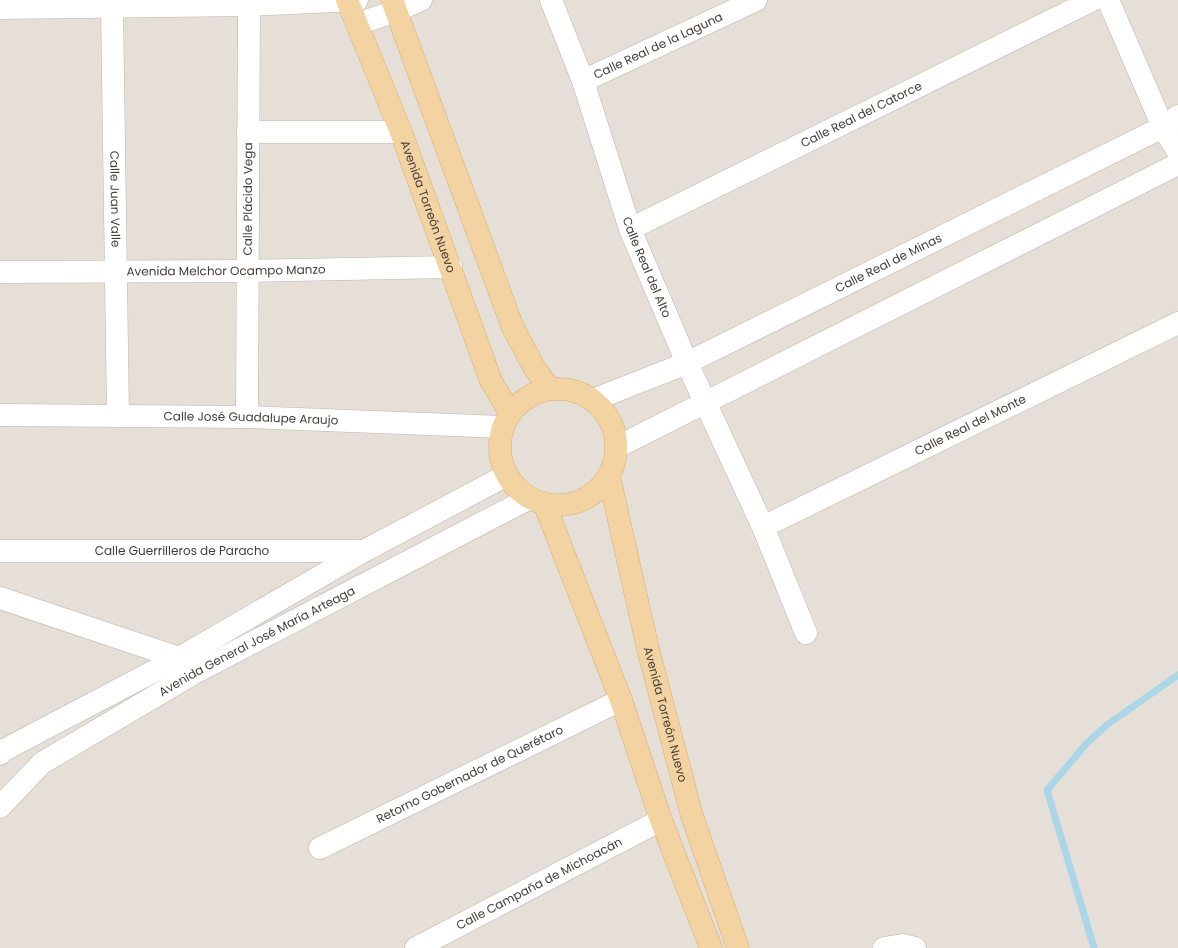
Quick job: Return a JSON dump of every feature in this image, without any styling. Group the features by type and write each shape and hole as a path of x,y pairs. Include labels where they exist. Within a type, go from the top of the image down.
{"main road":[{"name":"Avenida Torreón Nuevo","path":"351,1 357,24 401,132 506,420"},
{"path":"394,6 513,328 535,369 550,389"},
{"path":"550,389 566,389 580,392 593,400 603,409 611,421 617,447 615,462 609,476 600,487 588,497 574,503 559,505 537,501 517,488 507,474 501,459 500,443 506,420 528,397 550,389"},
{"name":"Avenida Torreón Nuevo","path":"609,476 648,649 692,816 738,948"},
{"path":"537,501 621,700 661,820 711,948"}],"street":[{"path":"357,24 394,6 421,0"},
{"name":"Calle Real del Alto","path":"551,0 583,82 630,229 688,363 763,527 806,633"},
{"name":"Calle Real de la Laguna","path":"583,82 756,0"},
{"name":"Calle Real del Catorce","path":"630,229 1093,0"},
{"path":"1108,0 1171,122 1178,152"},
{"path":"0,8 112,7 351,1"},
{"name":"Calle Plácido Vega","path":"247,417 249,4"},
{"name":"Calle Juan Valle","path":"112,7 118,415"},
{"name":"Calle Real de Minas","path":"593,400 688,363 1171,122"},
{"path":"248,132 401,132"},
{"path":"617,447 1178,164"},
{"name":"Avenida Melchor Ocampo Manzo","path":"0,272 247,271 451,267"},
{"name":"Calle Real del Monte","path":"763,527 1178,323"},
{"name":"Calle José Guadalupe Araujo","path":"0,414 506,420"},
{"name":"Avenida General José María Arteaga","path":"1,750 178,658 364,551 507,474"},
{"name":"Avenida General José María Arteaga","path":"0,807 42,763 196,672 537,501"},
{"name":"Calle Guerrilleros de Paracho","path":"0,551 364,551"},
{"path":"0,598 178,658 196,672"},
{"name":"Retorno Gobernador de Querétaro","path":"320,848 621,700"},
{"path":"1,750 42,763"},
{"name":"Calle Campaña de Michoacán","path":"416,948 661,820"},
{"path":"884,948 903,945 915,948"}],"shaded area":[{"path":"0,0 1178,0 1178,948 0,948"}],"waterway":[{"path":"1094,948 1047,790 1086,744 1108,724 1178,675"}]}
